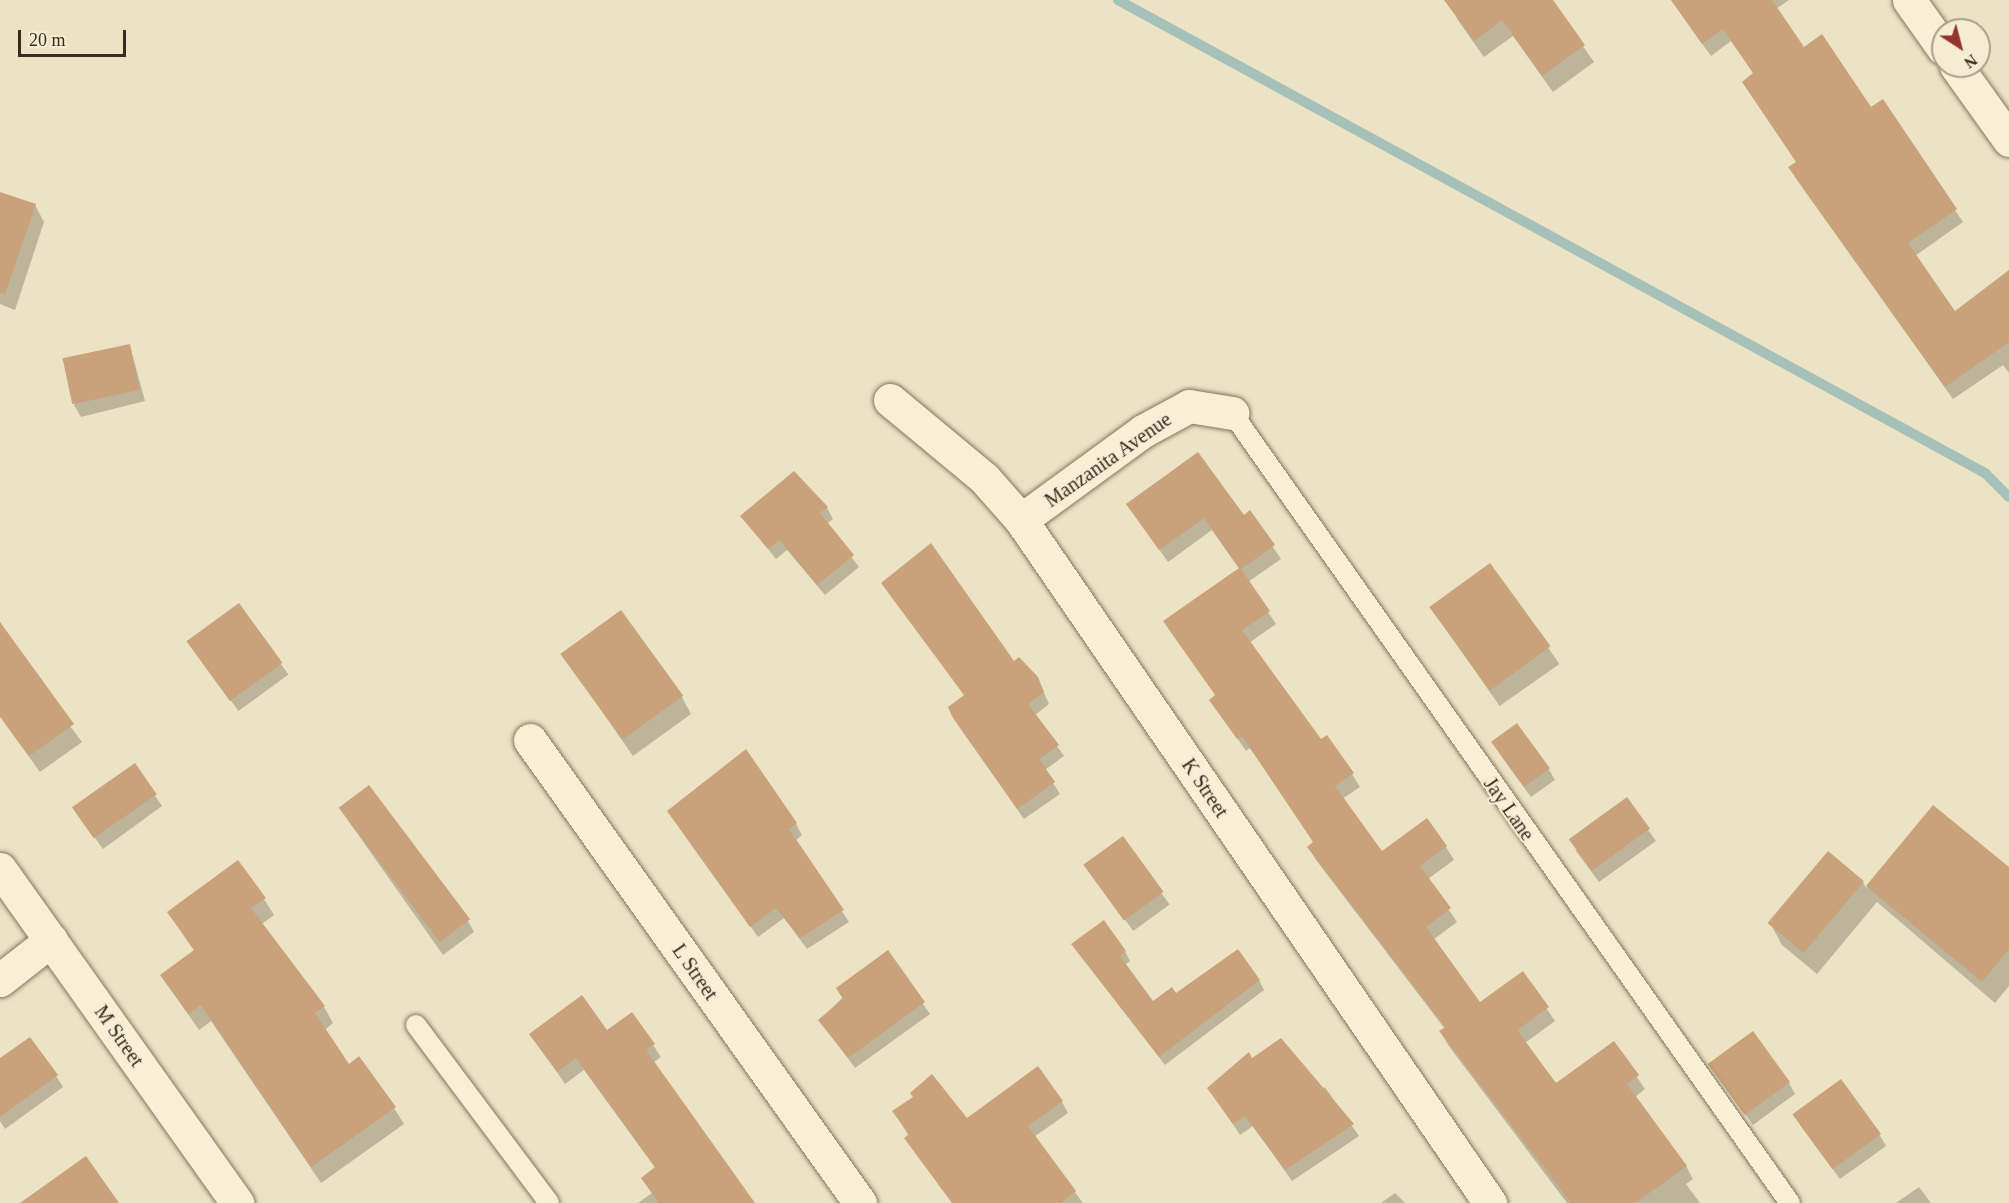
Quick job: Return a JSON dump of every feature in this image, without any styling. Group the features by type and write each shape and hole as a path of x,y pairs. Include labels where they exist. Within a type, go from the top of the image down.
{"street":[{"path":"1909,0 1931,31"},
{"path":"1965,78 2009,140"},
{"name":"K Street","path":"890,400 984,478 1021,520 1490,1203"},
{"name":"Manzanita Avenue","path":"1021,520 1143,432 1189,406 1232,413"},
{"name":"L Street","path":"530,740 860,1203"},
{"name":"M Street","path":"0,869 237,1203"},
{"path":"0,980 51,940"}],"lane":[{"name":"Jay Lane","path":"1232,413 1790,1203"},
{"path":"416,1024 549,1203"}],"building":[{"path":"1444,0 1553,0 1585,45 1542,76 1502,20 1474,41"},
{"path":"1671,0 1772,0 1804,47 1822,34 1871,107 1883,99 1957,209 1908,243 1955,311 2009,270 2009,342 1945,387 1788,167 1796,162 1742,82 1753,73 1723,29 1702,44"},
{"path":"0,192 36,204 5,294 0,293"},
{"path":"130,344 140,390 72,404 63,358"},
{"path":"1198,452 1244,515 1250,510 1275,545 1241,569 1270,611 1242,630 1321,739 1327,735 1354,773 1335,786 1382,851 1427,818 1447,846 1420,866 1451,908 1426,927 1480,1002 1523,971 1549,1007 1517,1030 1556,1083 1614,1041 1639,1075 1627,1084 1687,1166 1635,1203 1571,1203 1439,1031 1445,1027 1307,847 1313,842 1242,736 1237,739 1209,700 1215,695 1163,621 1239,568 1204,518 1159,550 1126,504"},
{"path":"794,471 828,507 820,513 854,555 817,585 780,540 768,549 740,516"},
{"path":"931,543 1014,661 1019,657 1038,677 1044,692 1028,704 1059,745 1039,759 1055,782 1017,809 953,718 948,707 964,695 881,583"},
{"path":"1490,563 1551,646 1490,690 1429,607"},
{"path":"239,603 282,663 230,701 186,641"},
{"path":"621,610 683,696 623,740 560,654"},
{"path":"0,622 74,724 29,756 0,716"},
{"path":"1517,723 1550,768 1524,787 1491,742"},
{"path":"746,749 797,823 789,829 844,910 800,938 776,908 750,927 667,811"},
{"path":"135,763 157,794 94,838 72,807"},
{"path":"369,785 470,919 440,942 339,808"},
{"path":"1627,797 1650,829 1592,871 1569,839"},
{"path":"1933,805 2009,867 2009,949 1982,982 1866,886"},
{"path":"1123,836 1164,892 1124,921 1083,865"},
{"path":"1828,851 1864,881 1804,953 1768,923"},
{"path":"238,860 266,898 251,908 325,1006 315,1013 349,1064 359,1056 396,1107 311,1167 201,1005 188,1014 160,975 194,950 167,912"},
{"path":"1104,920 1126,951 1120,956 1153,1001 1172,987 1176,993 1238,949 1260,980 1159,1057 1071,944"},
{"path":"888,950 925,1002 848,1058 818,1020 843,999 836,988"},
{"path":"582,995 607,1030 632,1012 655,1044 646,1050 755,1203 659,1203 641,1178 655,1167 576,1058 557,1072 529,1034"},
{"path":"1753,1031 1790,1082 1745,1115 1708,1064"},
{"path":"30,1037 58,1075 0,1117 0,1058"},
{"path":"1281,1038 1354,1124 1285,1170 1245,1116 1233,1124 1207,1088 1249,1052 1252,1058"},
{"path":"1038,1066 1063,1101 1028,1126 1076,1191 1061,1203 952,1203 904,1138 909,1134 892,1111 913,1097 910,1093 932,1074 967,1118"},
{"path":"1841,1079 1881,1134 1832,1169 1792,1114"},
{"path":"86,1156 119,1203 20,1203"}],"waterway":[{"path":"1118,0 1985,473 2009,497"}]}
